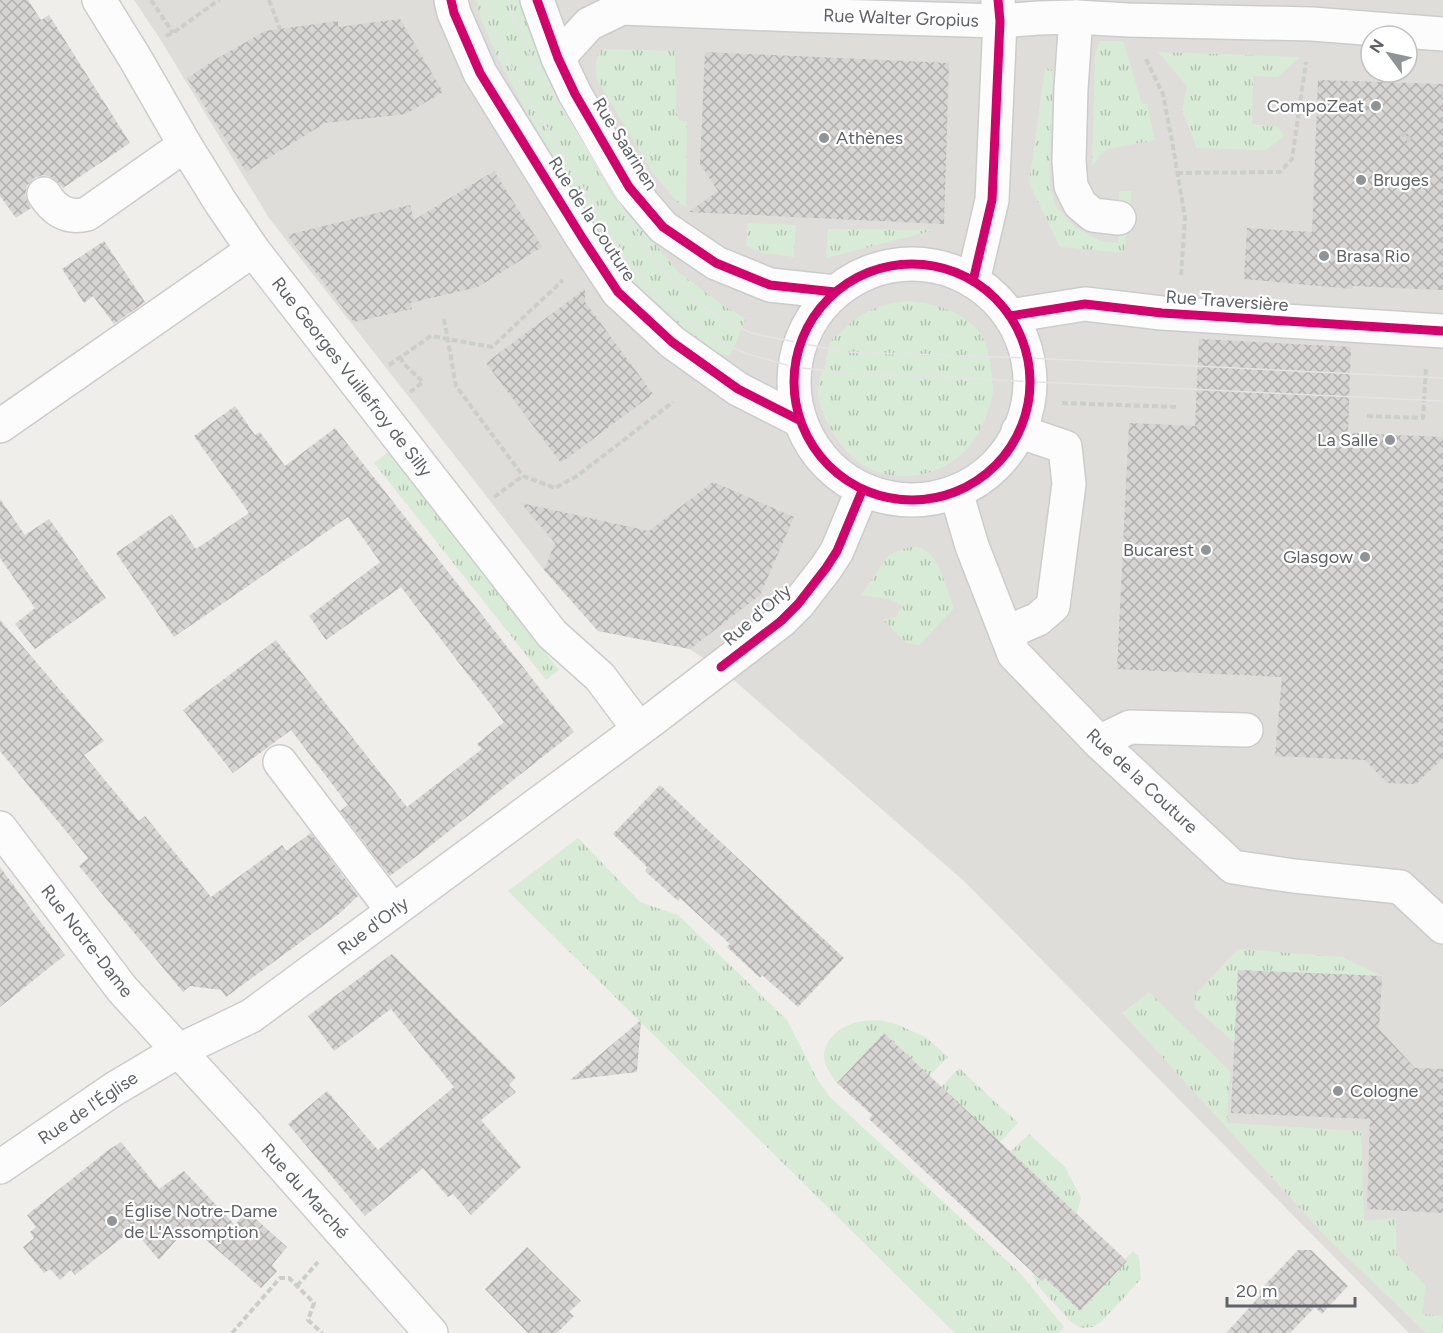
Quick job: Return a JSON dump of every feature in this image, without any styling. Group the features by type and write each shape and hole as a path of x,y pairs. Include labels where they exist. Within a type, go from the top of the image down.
{"street":[{"name":"Rue Georges Vuillefroy de Silly","path":"99,0 185,146 253,250 552,634 600,676 639,729"},
{"name":"Rue de la Couture","path":"451,0 454,13 480,73 618,292 672,342 738,389 799,420"},
{"name":"Rue Saarinen","path":"537,0 558,58 575,94 629,187 663,227 716,263 770,285 835,292"},
{"name":"Rue Walter Gropius","path":"558,58 589,24 622,8 798,15 999,10 1039,18 1076,17 1312,24 1443,34"},
{"path":"974,281 992,200 999,10"},
{"path":"1076,17 1071,88 1069,161 1071,186 1080,204 1093,215 1119,218"},
{"path":"44,194 56,209 77,216 87,214 185,146"},
{"path":"0,426 253,250"},
{"path":"903,264 939,267 974,281 998,300 1010,316 1023,341 1028,358 1029,381 1025,415 1011,447 987,474 956,492 925,500 894,500 862,491 835,473 814,450 799,420 794,394 794,367 800,343 814,315 835,292 867,273 903,264"},
{"name":"Rue Traversière","path":"1010,316 1085,304 1162,313 1443,331"},
{"path":"1006,633 1038,619 1053,606 1069,484 1065,447 1018,431"},
{"name":"Rue d'Orly","path":"178,1051 251,1016 654,719 781,621 798,604 837,551 862,491"},
{"name":"Rue de la Couture","path":"956,492 972,546 1014,654 1099,742 1233,867 1293,876 1400,887 1443,927"},
{"path":"1099,742 1130,727 1246,730"},
{"path":"280,762 393,911"},
{"name":"Rue Notre-Dame","path":"0,828 122,989 178,1051"},
{"name":"Rue de l'Église","path":"0,1167 114,1089 178,1051"},
{"name":"Rue du Marché","path":"178,1051 246,1124 431,1333"}],"path":[{"path":"151,0 173,33"},
{"path":"269,0 280,29"},
{"path":"160,39 173,33 217,1"},
{"path":"1128,20 1163,94 1185,218 1181,283"},
{"path":"1177,173 1280,172 1292,159 1312,24"},
{"path":"1443,93 1443,98"},
{"path":"1400,135 1408,136 1409,140 1404,143"},
{"path":"386,367 431,336 492,347 566,276"},
{"path":"444,319 456,386 523,476 555,488 578,476 673,402"},
{"path":"400,357 423,382 407,394"},
{"path":"1367,416 1423,418 1426,367"},
{"path":"1057,403 1178,407"},
{"path":"490,500 523,476"},
{"path":"297,1286 319,1261"},
{"path":"232,1333 280,1278 289,1278 314,1303 309,1320 322,1333"}],"shaded area":[{"path":"134,0 1443,0 1443,1333 1409,1333 965,882 728,675 690,649 598,631 544,570 269,218"}],"green space":[{"path":"476,0 523,0 628,208 678,272 721,304 746,319 730,356 716,352 681,330 630,281 605,250 519,99 494,50"},
{"path":"1100,41 1123,41 1142,104 1147,104 1155,140 1108,149 1099,156 1092,167 1095,54"},
{"path":"602,49 675,51 676,112 679,120 687,122 686,207 677,202 653,173 597,80 596,64"},
{"path":"1158,52 1300,57 1278,77 1253,76 1252,124 1278,127 1284,136 1266,150 1197,148 1182,111 1187,86"},
{"path":"1045,68 1053,70 1049,183 1056,207 1075,227 1101,241 1118,243 1119,191 1132,191 1124,253 1060,247 1029,183"},
{"path":"748,223 796,225 794,257 762,253 746,246"},
{"path":"828,229 935,230 826,258"},
{"path":"908,301 929,304 950,311 977,329 987,349 993,391 981,427 965,451 954,460 928,473 898,476 887,475 867,467 858,462 843,447 823,414 819,403 818,386 833,338 871,310 888,304"},
{"path":"388,452 559,670 546,680 374,463"},
{"path":"911,547 921,548 932,557 942,574 954,608 919,645 907,643 883,620 896,617 903,606 889,599 861,595 888,556"},
{"path":"578,838 640,902 678,915 787,1020 817,1079 830,1097 1020,1273 1064,1327 1058,1333 955,1333 508,891"},
{"path":"1238,949 1342,957 1382,976 1238,970 1235,1043 1195,1008 1194,996"},
{"path":"1149,992 1230,1071 1227,1123 1361,1131 1364,1221 1396,1218 1396,1253 1426,1286 1422,1314 1443,1316 1443,1333 1426,1333 1330,1241 1122,1013"},
{"path":"878,1020 896,1024 927,1038 948,1057 929,1076 884,1033 837,1083 825,1062 824,1054 830,1039 849,1025"},
{"path":"959,1068 1018,1123 1000,1142 941,1087"},
{"path":"1029,1134 1065,1167 1081,1198 1077,1214 1010,1152"},
{"path":"1133,1251 1139,1257 1141,1279 1101,1322 1093,1327 1081,1328 1072,1323 1038,1286 1031,1270 1045,1278 1080,1311 1127,1261 1125,1259"}],"building":[{"path":"0,0 28,0 41,20 49,15 130,143 63,188 51,177 43,175 34,178 27,186 25,195 31,208 16,218 0,196"},
{"path":"400,19 443,92 406,114 325,123 246,172 187,78 265,31 338,21 338,27"},
{"name":"Athènes","path":"705,52 949,63 944,224 689,212 718,191 700,164"},
{"name":"Bruges","path":"1318,80 1359,81 1359,84 1443,84 1443,290 1353,286 1352,289 1244,279 1247,228 1312,232"},
{"path":"494,171 542,247 478,287 410,303 412,309 354,322 287,235 410,205 414,220"},
{"path":"104,241 145,302 114,324 93,296 84,303 62,269"},
{"path":"585,289 585,302 653,394 561,463 486,363"},
{"path":"1199,339 1351,347 1348,433 1443,437 1443,758 1416,784 1387,783 1365,760 1275,756 1282,677 1117,669 1129,423 1195,426"},
{"path":"235,406 255,435 260,432 285,466 335,428 574,732 390,876 340,811 348,805 291,730 233,773 183,710 276,640 407,807 482,749 477,744 504,722 401,587 326,640 309,616 380,562 348,517 174,637 116,553 172,514 196,549 249,513 194,436"},
{"path":"713,482 794,517 760,595 690,649 598,631 544,570 555,543 521,503 649,531"},
{"path":"0,499 25,535 49,519 106,598 35,649 15,624 35,608 0,558"},
{"path":"0,620 104,741 84,755 139,821 145,816 211,897 282,845 286,851 311,833 358,896 339,914 226,997 221,990 190,986 183,992 79,866 88,858 0,751"},
{"path":"660,785 844,958 798,1007 762,975 760,978 727,947 730,944 680,898 678,901 645,871 647,867 613,834"},
{"path":"0,867 65,955 0,1007"},
{"path":"392,954 516,1077 509,1085 516,1092 481,1120 521,1167 471,1215 453,1194 448,1197 423,1168 365,1216 288,1124 327,1091 378,1150 454,1087 391,1009 334,1051 308,1016"},
{"name":"Cologne","path":"1238,970 1382,976 1379,1029 1415,1068 1443,1069 1443,1213 1367,1209 1370,1119 1231,1113"},
{"path":"641,1020 637,1072 570,1080"},
{"path":"884,1033 1127,1261 1080,1311 1045,1278 1042,1281 869,1119 872,1115 837,1083"},
{"name":"Église Notre-Dame de L'Assomption","path":"121,1142 159,1189 184,1171 235,1225 247,1211 287,1247 272,1265 277,1271 261,1288 189,1225 159,1260 133,1229 75,1275 71,1270 60,1280 50,1269 44,1273 23,1247 34,1238 30,1232 36,1227 27,1215"},
{"path":"527,1247 581,1301 569,1312 574,1316 557,1333 528,1333 485,1289"},
{"path":"1298,1250 1311,1250 1348,1286 1322,1314 1315,1307 1290,1333 1226,1333 1261,1295 1258,1292"}],"tram line":[{"path":"485,0 491,23 515,75 625,257 659,298 677,313 720,342 748,354 794,367 845,373 1443,401"},
{"path":"508,0 513,19 532,59 655,262 693,300 734,326 755,334 846,352 1028,358 1443,378"}],"cycle path":[{"path":"451,0 454,13 480,73 618,292 672,342 738,389 799,420"},
{"path":"537,0 558,58 575,94 629,187 663,227 716,263 770,285 835,292"},
{"path":"973,281 992,200 1000,21 998,0"},
{"path":"912,264 935,266 968,278 987,291 1003,307 1016,326 1025,348 1030,382 1028,405 1016,438 1003,457 987,473 968,486 946,495 912,500 889,498 856,486 837,473 821,457 808,438 799,416 794,382 796,359 808,326 821,307 837,291 856,278 878,269 912,264"},
{"path":"1010,316 1085,304 1162,313 1443,331"},
{"path":"721,667 781,621 798,604 837,551 862,491"}],"place":[{"name":"CompoZeat","path":"1376,106"},
{"name":"Athènes","path":"824,138"},
{"name":"Bruges","path":"1361,180"},
{"name":"Brasa Rio","path":"1324,256"},
{"name":"La Salle","path":"1390,440"},
{"name":"Bucarest","path":"1206,550"},
{"name":"Glasgow","path":"1365,557"},
{"name":"Cologne","path":"1338,1091"},
{"name":"Église Notre-Dame de L'Assomption","path":"112,1221"}]}
